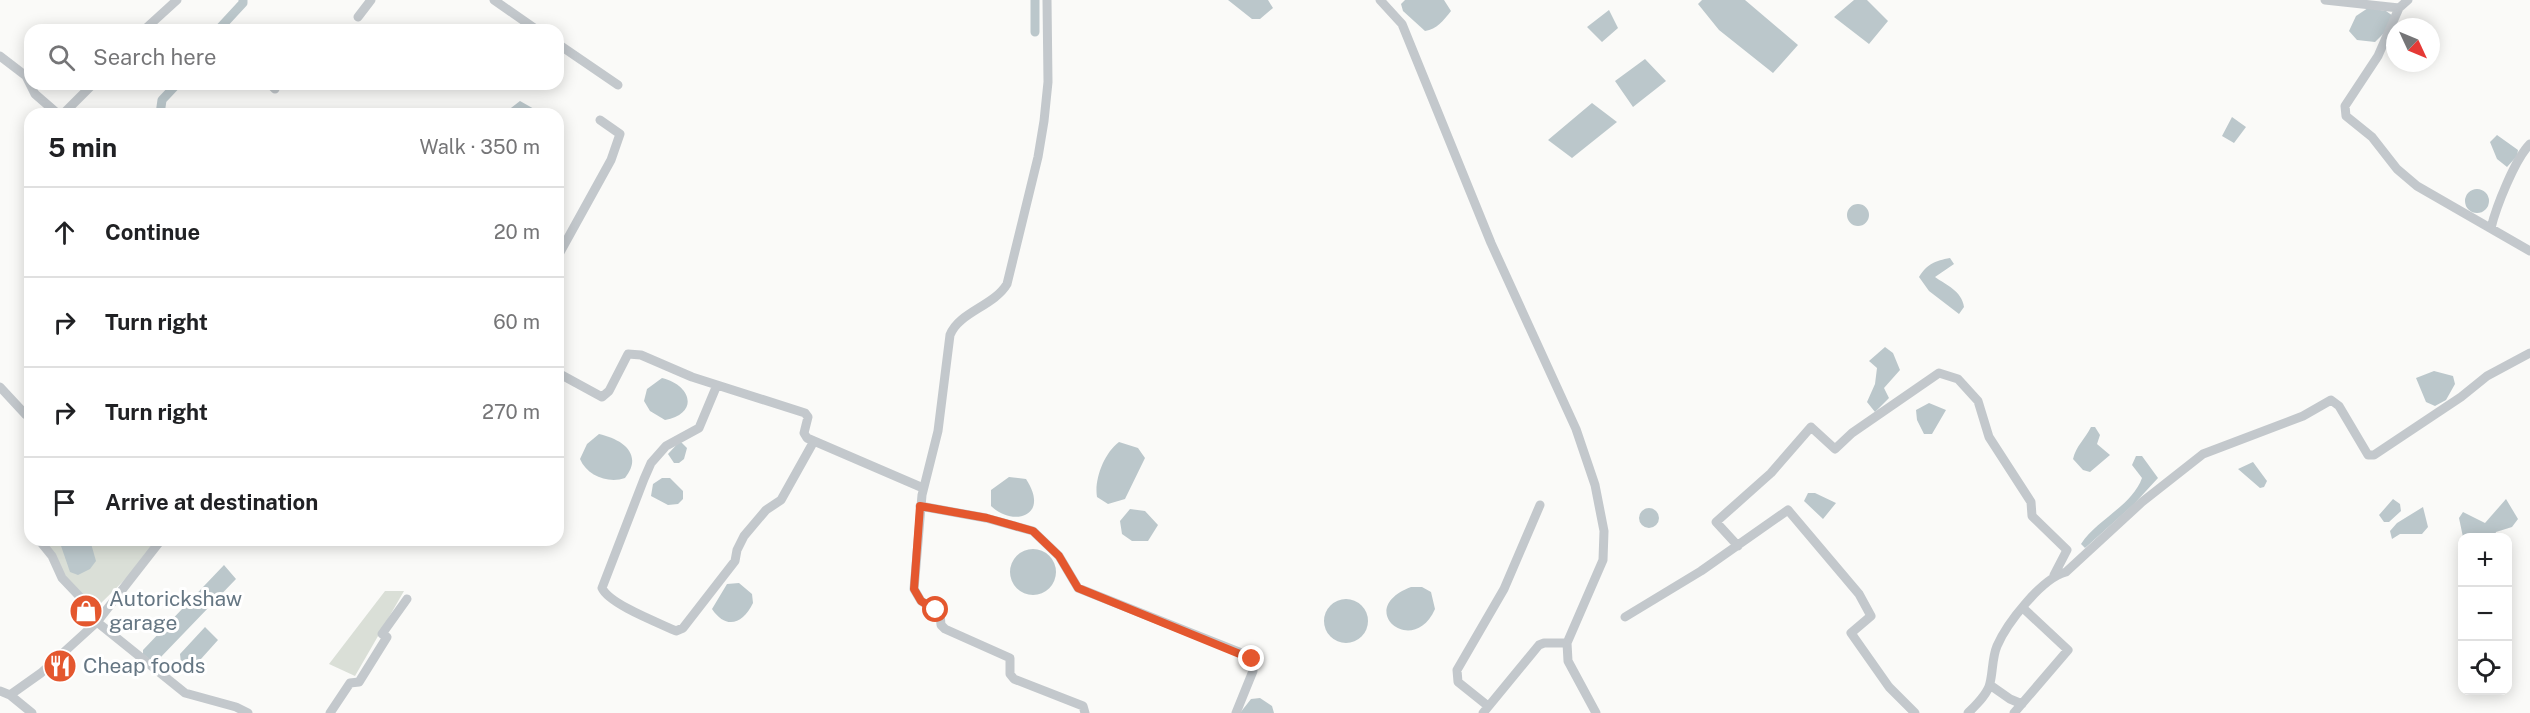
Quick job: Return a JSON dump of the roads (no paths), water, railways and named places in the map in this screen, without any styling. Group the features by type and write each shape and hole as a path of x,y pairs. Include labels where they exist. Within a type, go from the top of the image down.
{"street":[{"path":"153,24 177,0"},
{"path":"358,17 371,0"},
{"path":"494,0 528,24"},
{"path":"1047,0 1048,82 1038,157 1016,249 1002,292 957,325 950,335 938,431 920,506 914,589 921,601 940,613 941,625 945,628 1010,658 1010,674 1014,679 1083,706 1085,713"},
{"path":"1380,0 1402,24 1491,243 1576,429 1595,485 1604,531 1603,560 1563,643 1568,661 1596,713"},
{"path":"2325,0 2399,8"},
{"path":"2408,0 2399,8 2378,56 2345,106 2346,116 2372,137 2397,170 2417,186 2530,251"},
{"path":"564,48 618,85"},
{"path":"0,56 24,74"},
{"path":"33,90 51,108"},
{"path":"69,108 87,90"},
{"path":"564,245 618,143 620,132 600,120"},
{"path":"2491,228 2496,208 2522,153 2530,144"},
{"path":"564,376 602,397 609,391 628,354 632,353 717,386 806,414 808,417 804,433 814,441 923,488"},
{"path":"2054,575 2066,572 2142,502 2203,454 2303,416 2331,400 2339,406 2368,455 2374,455 2461,397 2487,376 2530,353"},
{"path":"1738,546 1716,522 1771,473 1811,427 1835,449 1852,433 1939,373 1958,379 1978,401 1989,437 2031,502 2032,516 2067,550 2054,575 2004,632 1996,649 1990,685 1968,713"},
{"path":"717,386 699,428 666,446 651,463 644,478 603,582 604,593 620,603 676,631 683,628 735,561 744,536 766,510 781,500 814,441"},
{"path":"0,387 24,413"},
{"path":"1540,505 1504,589 1457,670 1458,682 1486,710 1517,668 1544,643 1563,643"},
{"path":"920,506 987,518 1033,531 1059,556 1078,588 1249,656 1252,659 1253,671 1236,713"},
{"path":"1625,617 1738,546 1788,510 1859,594 1871,616 1851,633 1889,687 1915,713"},
{"path":"44,546 52,556 62,578 98,620 185,693 236,707 248,713"},
{"path":"10,695 41,673 98,620 156,546"},
{"path":"330,713 350,683 360,682 387,637 382,634 407,598"},
{"path":"2014,713 2068,650 2022,609"},
{"path":"1990,685 2022,704"},
{"path":"0,691 10,695 32,713"}],"waterway":[{"path":"224,24 243,3 243,0"},
{"path":"1035,0 1035,32"},
{"path":"161,108 162,100 171,90"}],"place":[{"name":"Autorickshaw garage","path":"86,611"},
{"name":"Cheap foods","path":"60,666"}]}
